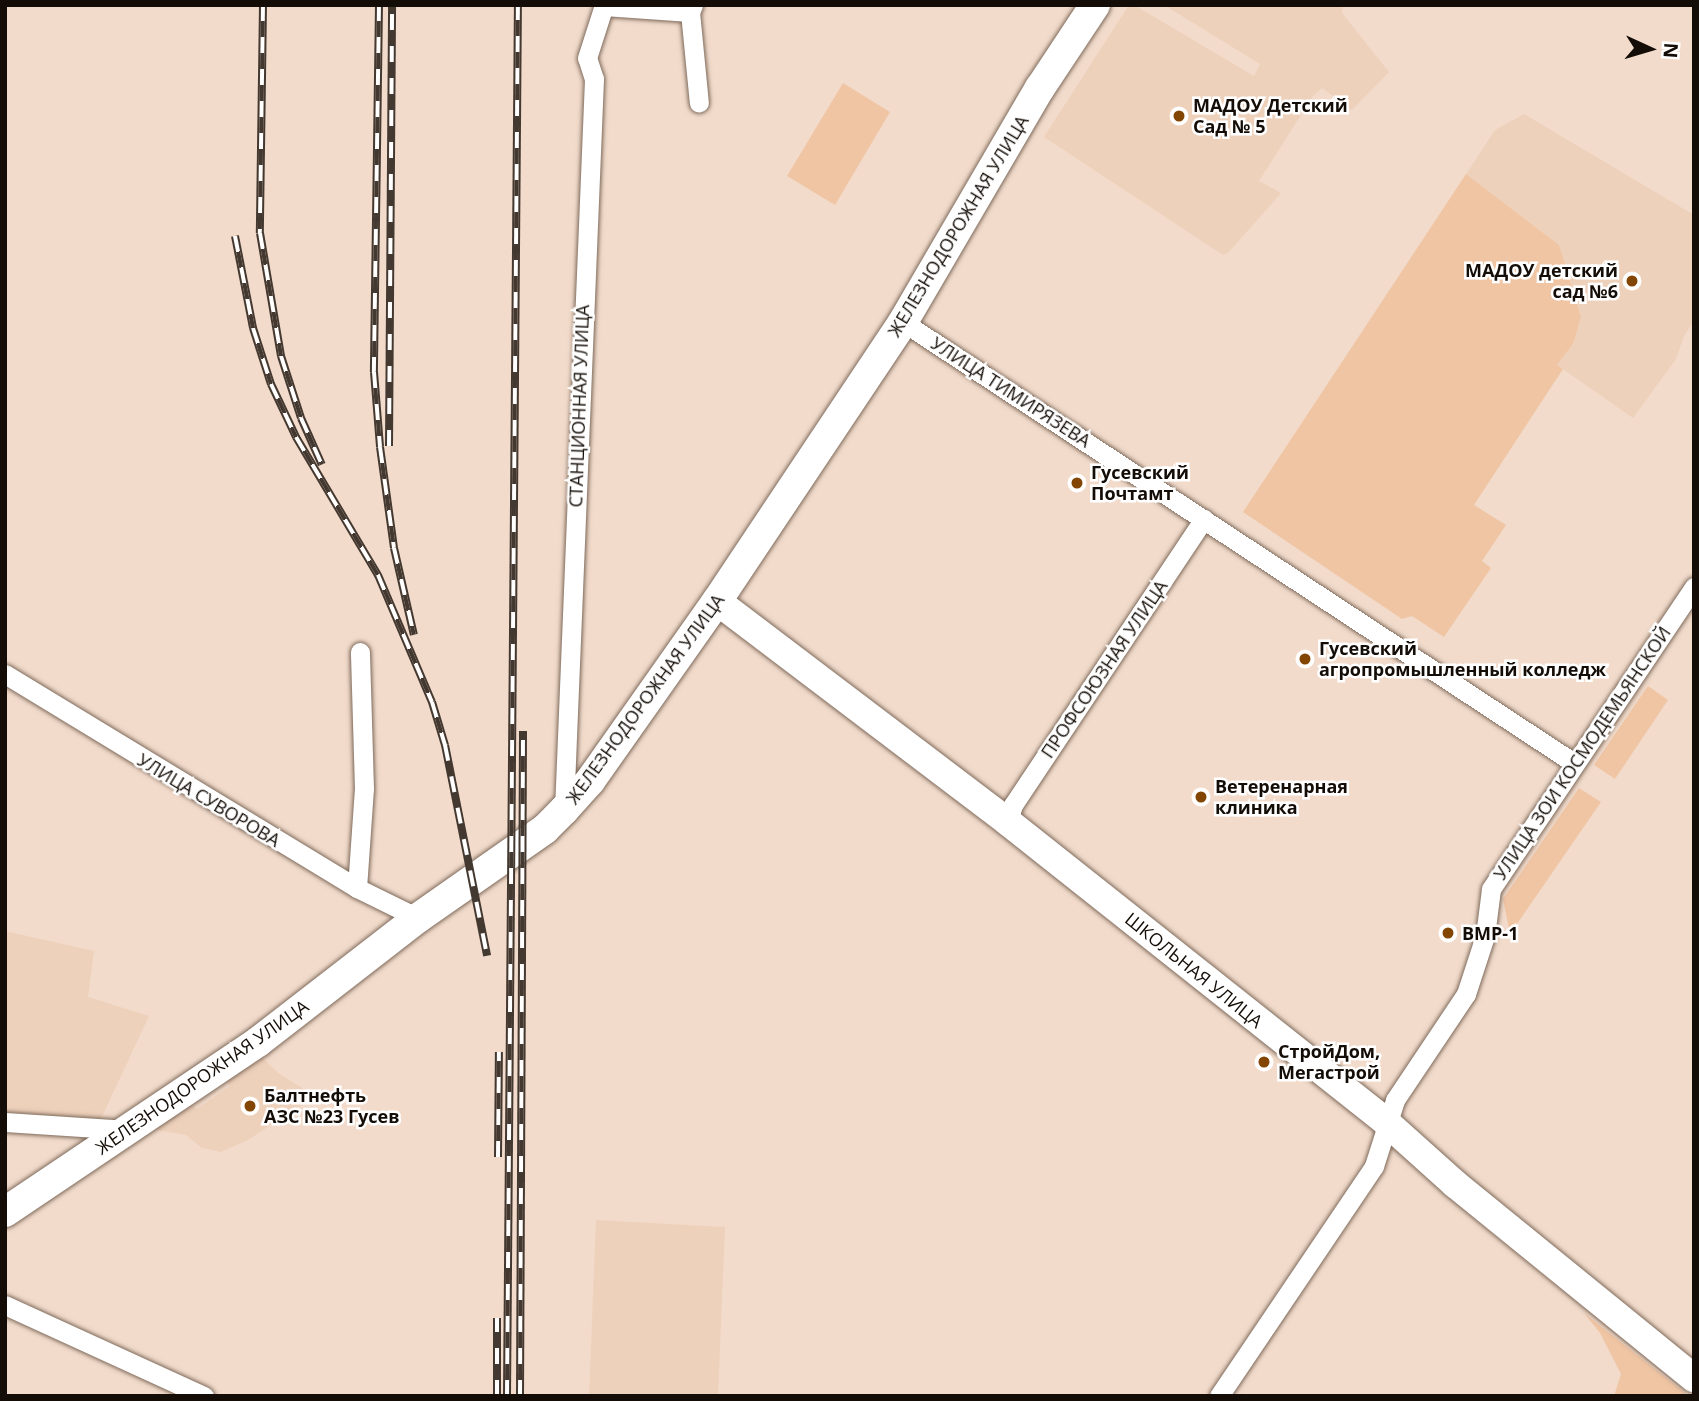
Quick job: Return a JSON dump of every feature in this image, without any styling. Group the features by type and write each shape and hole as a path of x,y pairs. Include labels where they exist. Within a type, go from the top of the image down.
{"main road":[{"name":"ЖЕЛЕЗНОДОРОЖНАЯ УЛИЦА","path":"5,1212 258,1042 418,918 545,829 564,810 590,781 717,601 903,322 1040,88 1095,5"},
{"name":"ШКОЛЬНАЯ УЛИЦА","path":"717,601 1008,822 1386,1122 1455,1184 1694,1378"}],"street":[{"path":"604,6 692,9 699,103"},
{"name":"СТАНЦИОННАЯ УЛИЦА","path":"564,810 585,242 594,79 587,58 604,6"},
{"name":"УЛИЦА ТИМИРЯЗЕВА","path":"903,322 1574,763"},
{"name":"ПРОФСОЮЗНАЯ УЛИЦА","path":"1008,822 1013,805 1204,519"},
{"name":"УЛИЦА ЗОИ КОСМОДЕМЬЯНСКОЙ","path":"1219,1396 1374,1166 1395,1100 1466,994 1486,936 1491,889 1694,587"},
{"path":"356,888 364,789 360,652"},
{"name":"УЛИЦА СУВОРОВА","path":"5,674 356,888 418,918"},
{"path":"5,1122 129,1130"},
{"path":"5,1306 204,1396"}],"shaded area":[{"name":"МАДОУ Детский Сад № 5","path":"1129,5 1134,5 1254,76 1260,64 1164,5 1343,5 1342,13 1389,72 1352,110 1322,88 1313,96 1259,181 1281,193 1228,253 1223,255 1044,137"},
{"path":"843,83 890,112 835,205 787,176"},
{"name":"МАДОУ детский сад №6","path":"1524,114 1694,215 1694,321 1684,336 1676,359 1633,418 1557,365 1573,344 1559,245 1466,174 1495,130"},
{"path":"1466,174 1559,245 1581,317 1573,344 1557,365 1563,369 1474,505 1506,525 1482,561 1491,568 1444,637 1412,616 1402,619 1243,512"},
{"path":"1648,686 1668,700 1615,779 1594,765"},
{"path":"1579,788 1601,802 1510,934 1503,899"},
{"path":"5,931 94,951 88,997 149,1016 98,1125 5,1119"},
{"name":"Балтнефть АЗС №23 Гусев","path":"259,1054 278,1073 315,1096 248,1140 221,1152 202,1148 186,1135 147,1128 190,1103 197,1109 230,1086 225,1078"},
{"path":"596,1220 725,1227 718,1396 589,1396"},
{"path":"1584,1313 1689,1396 1614,1396 1621,1374 1600,1333"}],"railway":[{"path":"263,5 260,233 281,356 301,418 322,465"},
{"path":"379,5 374,372 380,447 394,548 414,635"},
{"path":"389,446 392,5"},
{"path":"507,1396 518,5"},
{"path":"235,236 253,328 271,384 296,437 378,575 432,702 445,745 487,956"},
{"path":"520,1396 523,731"},
{"path":"498,1157 499,1052"},
{"path":"497,1318 497,1396"}],"place":[{"name":"МАДОУ Детский Сад № 5","path":"1179,116"},
{"name":"МАДОУ детский сад №6","path":"1632,281"},
{"name":"Гусевский Почтамт","path":"1077,483"},
{"name":"Гусевский агропромышленный колледж","path":"1305,659"},
{"name":"Ветеренарная клиника","path":"1201,797"},
{"name":"BMP-1","path":"1448,933"},
{"name":"СтройДом, Мегастрой","path":"1264,1062"},
{"name":"Балтнефть АЗС №23 Гусев","path":"250,1106"}]}
